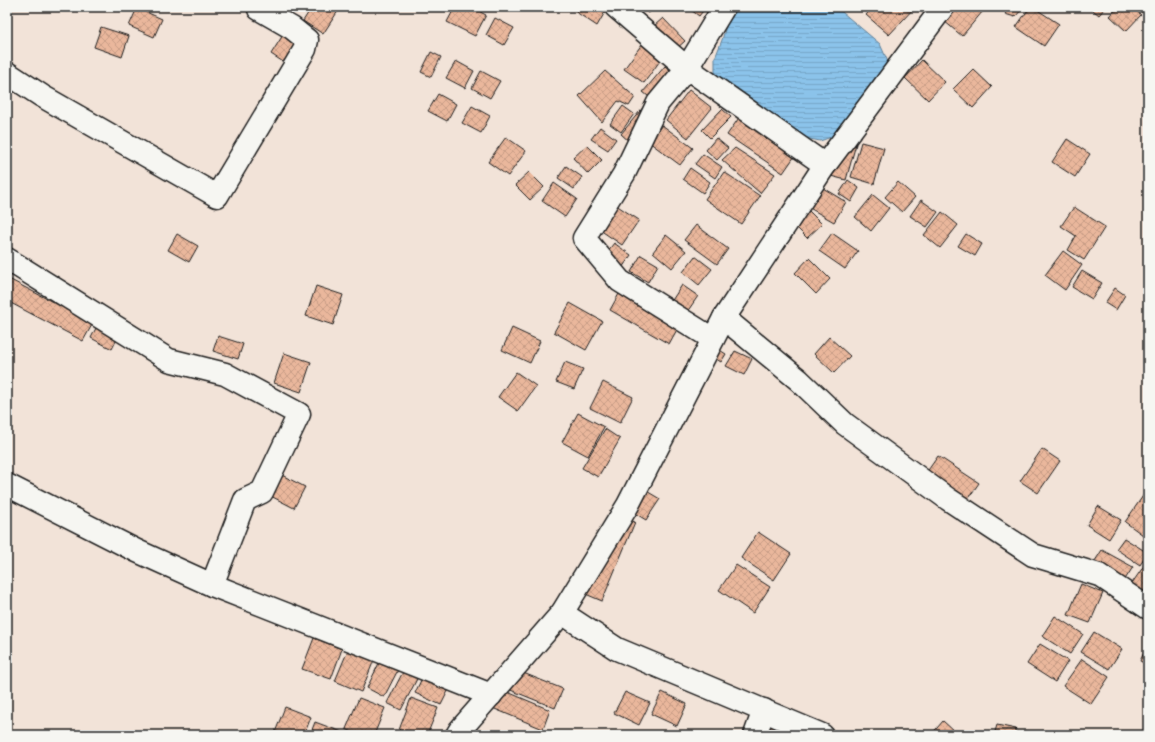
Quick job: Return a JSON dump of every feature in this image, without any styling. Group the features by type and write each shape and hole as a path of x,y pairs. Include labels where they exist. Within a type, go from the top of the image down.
{"street":[{"path":"7,73 42,96 217,196 305,49 307,40 292,28 259,9 259,7"},
{"path":"616,7 687,68 825,165"},
{"path":"713,340 620,281 584,238 624,174 658,103 687,68 724,7"},
{"path":"457,735 562,613 628,505 724,318 825,165 943,7"},
{"path":"7,259 169,360 225,374 299,414 262,492 245,500 212,585"},
{"path":"724,318 799,380 845,424 948,500 1033,555 1099,575 1148,608"},
{"path":"7,485 137,551 212,585 491,695"},
{"path":"562,613 617,649 822,735"},
{"path":"755,735 764,710"}],"water":[{"path":"739,7 836,7 880,44 888,62 878,84 837,135 820,141 805,138 734,92 715,73 715,58 727,23"}],"building":[{"path":"312,7 340,8 323,34 303,21"},
{"path":"455,7 471,7 486,15 475,36 447,22"},
{"path":"579,7 598,7 605,12 597,26 576,12"},
{"path":"640,7 653,7 649,13"},
{"path":"687,7 706,7 699,16"},
{"path":"873,7 915,7 889,35 866,15"},
{"path":"955,7 977,7 983,11 962,36 944,21"},
{"path":"1010,7 1024,7 1015,17 1005,14"},
{"path":"1030,7 1033,7 1059,24 1044,46 1016,27"},
{"path":"1089,7 1106,7 1099,15"},
{"path":"1118,7 1132,7 1141,15 1126,31 1110,16"},
{"path":"1137,7 1148,7 1148,18"},
{"path":"137,8 162,19 154,37 129,26"},
{"path":"495,18 514,28 504,45 486,35"},
{"path":"663,18 685,41 676,49 654,26"},
{"path":"101,27 129,36 122,57 94,47"},
{"path":"288,27 308,40 291,67 271,54"},
{"path":"642,44 662,58 644,83 624,69"},
{"path":"431,52 441,57 431,77 421,72"},
{"path":"922,60 945,82 928,100 905,78"},
{"path":"456,61 474,71 465,88 446,78"},
{"path":"665,66 686,84 665,110 643,92"},
{"path":"973,69 992,87 973,108 953,89"},
{"path":"481,71 500,81 490,98 472,88"},
{"path":"605,71 635,97 629,106 618,101 602,122 579,96"},
{"path":"689,90 712,108 688,138 666,120"},
{"path":"438,94 456,104 447,121 428,111"},
{"path":"645,105 633,145 621,134"},
{"path":"472,106 490,116 481,133 462,123"},
{"path":"623,106 634,114 621,132 610,124"},
{"path":"722,109 731,117 710,138 702,130"},
{"path":"743,112 799,150 783,173 727,135"},
{"path":"662,125 693,148 680,165 649,142"},
{"path":"600,127 616,139 608,150 591,139"},
{"path":"506,137 526,151 508,176 488,162"},
{"path":"716,138 728,148 717,160 706,150"},
{"path":"833,138 856,144 846,180 823,174"},
{"path":"1067,139 1090,154 1075,177 1052,162"},
{"path":"861,142 884,148 874,184 851,177"},
{"path":"587,145 602,160 588,174 573,158"},
{"path":"735,148 775,174 760,193 722,160"},
{"path":"703,154 722,167 715,178 695,164"},
{"path":"566,166 582,177 574,189 558,178"},
{"path":"690,168 710,182 703,193 683,179"},
{"path":"529,172 544,187 530,200 515,185"},
{"path":"724,172 760,196 741,224 705,199"},
{"path":"848,180 859,188 851,202 839,194"},
{"path":"898,182 915,197 902,212 885,197"},
{"path":"554,183 577,199 565,217 542,201"},
{"path":"818,185 846,202 834,222 806,206"},
{"path":"873,195 889,208 871,231 855,217"},
{"path":"921,200 938,212 927,227 910,216"},
{"path":"801,203 822,224 807,238 786,217"},
{"path":"616,205 639,220 622,245 600,230"},
{"path":"1074,207 1105,227 1084,260 1068,250 1076,236 1061,226"},
{"path":"942,212 958,225 940,248 924,235"},
{"path":"696,225 728,249 717,264 684,240"},
{"path":"832,233 858,251 845,269 819,251"},
{"path":"177,234 198,246 189,262 168,250"},
{"path":"966,234 982,244 975,256 958,246"},
{"path":"666,235 686,251 672,268 653,252"},
{"path":"614,243 631,255 613,281 595,268"},
{"path":"1063,251 1082,265 1065,290 1045,275"},
{"path":"641,255 658,265 648,282 631,272"},
{"path":"695,256 712,269 699,285 683,272"},
{"path":"809,258 830,279 816,294 795,273"},
{"path":"1082,271 1102,283 1092,299 1072,287"},
{"path":"7,278 93,323 83,341 7,301"},
{"path":"682,285 698,296 685,315 669,305"},
{"path":"316,286 343,295 333,325 306,316"},
{"path":"1115,288 1125,295 1116,310 1105,303"},
{"path":"620,292 679,326 669,344 610,310"},
{"path":"570,303 602,321 586,350 554,332"},
{"path":"97,326 118,337 112,349 91,338"},
{"path":"512,328 540,341 530,363 502,350"},
{"path":"218,336 243,344 238,359 213,351"},
{"path":"829,337 850,356 834,373 814,354"},
{"path":"710,344 726,354 721,362 705,352"},
{"path":"735,351 752,359 744,375 726,366"},
{"path":"284,353 311,362 301,392 274,383"},
{"path":"565,362 583,369 574,389 556,382"},
{"path":"516,372 536,386 518,411 498,397"},
{"path":"603,382 633,397 620,423 590,408"},
{"path":"578,413 604,427 588,456 562,442"},
{"path":"605,429 620,439 598,477 582,468"},
{"path":"1042,449 1060,461 1038,493 1020,481"},
{"path":"938,456 979,483 965,503 924,476"},
{"path":"274,471 305,487 294,508 263,492"},
{"path":"633,483 660,499 646,520 620,504"},
{"path":"1147,490 1148,528 1143,535 1125,522"},
{"path":"1098,506 1121,520 1109,539 1087,525"},
{"path":"614,514 635,522 602,601 581,592"},
{"path":"758,532 791,554 774,580 741,558"},
{"path":"1124,538 1148,553 1140,565 1116,549"},
{"path":"1102,550 1133,567 1124,581 1093,564"},
{"path":"1148,560 1148,602 1128,589"},
{"path":"736,565 770,587 753,613 719,590"},
{"path":"1081,584 1103,593 1090,623 1068,615"},
{"path":"1055,616 1083,634 1070,654 1042,636"},
{"path":"1094,632 1122,649 1109,669 1081,652"},
{"path":"314,638 342,649 331,679 302,669"},
{"path":"1040,644 1068,661 1055,682 1027,664"},
{"path":"1148,644 1148,665 1140,661"},
{"path":"348,650 374,660 361,692 335,681"},
{"path":"381,659 399,668 384,697 367,688"},
{"path":"1082,659 1109,677 1091,704 1063,686"},
{"path":"406,666 420,673 401,710 387,703"},
{"path":"511,668 563,689 555,708 503,687"},
{"path":"423,676 449,689 441,705 415,693"},
{"path":"498,688 550,710 543,729 490,707"},
{"path":"625,692 650,703 639,725 614,713"},
{"path":"662,692 687,704 677,726 651,714"},
{"path":"359,698 385,708 374,735 359,735 346,729"},
{"path":"411,698 438,708 427,735 412,735 399,730"},
{"path":"285,707 311,717 304,735 274,735"},
{"path":"943,721 954,731 950,735 931,735"},
{"path":"315,722 342,732 341,735 310,735"},
{"path":"760,722 783,732 781,735 754,735"},
{"path":"997,725 1016,729 1014,735 994,735"}]}
